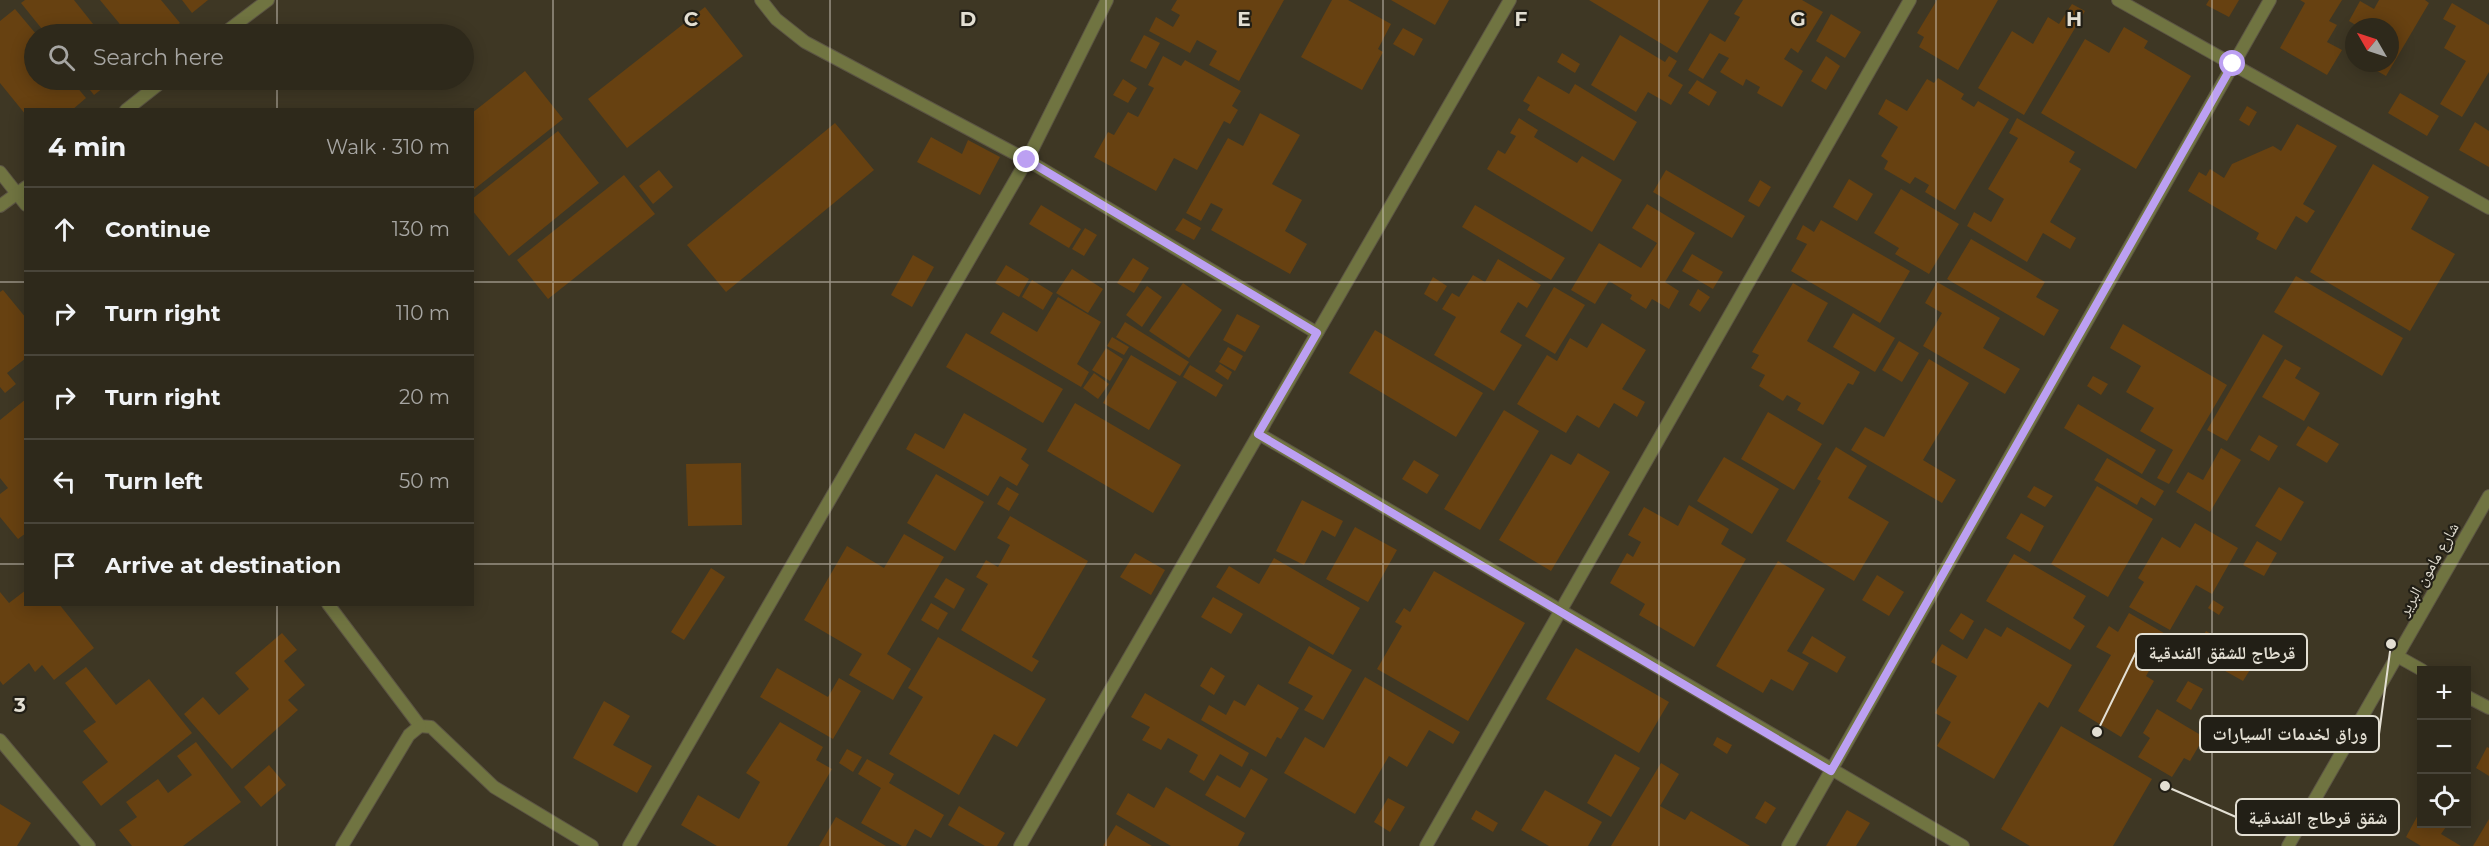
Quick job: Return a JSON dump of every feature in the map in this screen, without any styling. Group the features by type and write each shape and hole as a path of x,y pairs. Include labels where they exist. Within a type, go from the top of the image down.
{"street":[{"path":"236,24 267,0"},
{"path":"761,0 776,19 805,42 1027,160 1317,333"},
{"path":"629,846 1027,160 1107,0"},
{"path":"1020,846 1510,0"},
{"path":"1426,846 1910,0"},
{"path":"2118,0 2489,208"},
{"path":"1788,846 2270,0"},
{"path":"129,108 151,90"},
{"path":"0,172 21,190 0,206"},
{"path":"1258,434 1831,771 1963,846"},
{"name":"شارع مامون البرير","path":"2288,846 2489,496"},
{"path":"330,606 420,726"},
{"path":"2397,656 2417,667"},
{"path":"2471,699 2489,708"},
{"path":"342,846 409,735 420,726 431,727 494,786 592,846"},
{"path":"0,740 89,846"}],"building":[{"path":"25,0 74,0 93,24 38,24 21,3"},
{"path":"100,0 161,0 180,23 179,24 120,24"},
{"path":"182,0 208,0 192,13"},
{"path":"1177,0 1284,0 1239,81 1209,65 1217,51 1197,40 1190,53 1149,31 1156,17 1173,27 1180,15 1171,10"},
{"path":"1332,0 1348,0 1391,24 1378,49 1383,52 1362,90 1301,57"},
{"path":"1391,0 1449,0 1435,25"},
{"path":"1589,0 1709,0 1677,53"},
{"path":"1743,0 1802,0 1823,12 1798,53 1791,48 1784,59 1803,71 1782,107 1757,93 1760,87 1746,79 1743,86 1720,72 1729,58 1719,53 1703,79 1688,70 1710,33 1725,42 1740,17 1734,14"},
{"path":"1937,0 1998,0 1958,70 1919,47 1924,37 1917,33"},
{"path":"2209,0 2239,0 2229,17 2206,5"},
{"path":"2300,0 2342,0 2329,21 2337,25 2327,42 2342,50 2327,75 2280,48 2305,3"},
{"path":"2379,0 2425,0 2429,3 2399,54 2399,18 2351,18 2360,1 2374,9"},
{"path":"2452,3 2489,25 2489,72 2462,117 2440,104 2466,61 2444,48 2456,26 2443,19"},
{"path":"2072,4 2085,11 2024,115 1978,88 2012,31 2033,44 2048,17 2059,24"},
{"path":"705,7 743,56 627,148 588,99"},
{"path":"15,9 28,24 24,24 24,90 79,90 86,98 74,108 24,108 24,113 0,83 0,21"},
{"path":"1831,14 1861,32 1845,58 1816,41"},
{"path":"2124,27 2148,41 2144,48 2191,76 2136,169 2041,113 2085,39 2109,53"},
{"path":"1403,28 1423,39 1414,56 1393,44"},
{"path":"1144,35 1160,43 1146,69 1130,61"},
{"path":"1620,35 1665,62 1669,56 1677,61 1668,76 1683,85 1671,105 1648,92 1636,112 1591,85"},
{"path":"1562,53 1580,64 1575,73 1557,62"},
{"path":"1163,56 1181,66 1185,60 1241,91 1232,106 1238,110 1230,124 1224,121 1197,170 1174,158 1156,191 1094,157 1108,132 1114,135 1128,112 1138,117 1154,88 1148,85"},
{"path":"1826,56 1840,66 1826,90 1811,81"},
{"path":"525,71 563,119 474,189 474,111"},
{"path":"1538,76 1569,94 1575,84 1637,122 1614,161 1527,110 1530,105 1523,101"},
{"path":"1938,78 1964,94 1961,99 1974,107 1978,101 2009,119 1955,210 1925,192 1929,185 1915,177 1910,184 1884,169 1888,161 1881,156 1898,127 1878,114 1886,99 1907,111 1927,79 1934,83"},
{"path":"1123,79 1137,88 1128,103 1113,95"},
{"path":"1697,80 1717,92 1709,106 1688,93"},
{"path":"90,90 100,90 94,95"},
{"path":"2400,93 2439,116 2427,136 2388,113"},
{"path":"2247,106 2257,112 2249,126 2239,120"},
{"path":"1260,113 1300,135 1272,184 1302,200 1285,231 1307,244 1290,274 1211,230 1223,209 1211,203 1201,221 1186,213 1228,138 1243,146"},
{"path":"1519,118 1538,130 1534,137 1577,163 1582,156 1622,180 1592,232 1487,169 1498,150 1505,154 1516,136 1510,133"},
{"path":"2017,118 2075,152 2069,162 2081,169 2050,222 2076,238 2070,249 2043,233 2027,262 1967,226 1974,212 1991,222 2004,199 1988,189 2018,138 2009,133"},
{"path":"2475,122 2489,131 2489,167 2459,150"},
{"path":"835,123 874,170 726,292 687,245"},
{"path":"2297,124 2337,146 2303,204 2315,211 2307,223 2296,216 2276,250 2256,239 2259,233 2188,191 2199,172 2206,176 2210,169 2224,178 2232,164 2273,146 2281,151"},
{"path":"558,131 599,183 509,256 474,212 474,197"},
{"path":"931,137 962,154 968,140 1000,157 980,195 917,162"},
{"path":"2373,164 2429,197 2411,229 2455,254 2410,331 2310,272"},
{"path":"659,170 673,187 653,204 639,186"},
{"path":"1666,170 1745,216 1732,238 1653,192"},
{"path":"624,175 655,214 548,299 517,260"},
{"path":"1849,179 1873,194 1857,221 1833,207"},
{"path":"1760,180 1771,187 1759,207 1748,201"},
{"path":"1901,189 1959,224 1929,274 1895,254 1899,248 1874,233"},
{"path":"1647,204 1695,233 1665,282 1679,291 1669,309 1652,299 1646,309 1630,299 1632,295 1609,281 1595,304 1571,290 1599,243 1641,268 1657,243 1632,228"},
{"path":"1041,205 1081,229 1069,248 1029,224"},
{"path":"1475,205 1565,258 1551,280 1462,227"},
{"path":"1183,218 1201,228 1194,240 1175,230"},
{"path":"1821,220 1910,271 1880,323 1791,271 1807,244 1796,239 1803,225 1814,232"},
{"path":"1085,228 1097,235 1084,256 1072,249"},
{"path":"1971,239 2045,282 2036,297 2059,310 2044,336 1947,279"},
{"path":"1692,254 1723,272 1713,289 1682,271"},
{"path":"913,255 934,267 912,307 891,295"},
{"path":"1133,258 1149,268 1134,293 1117,283"},
{"path":"1498,259 1541,285 1527,308 1518,302 1500,332 1522,345 1494,391 1434,355 1456,317 1442,309 1452,293 1459,297 1473,275 1485,282"},
{"path":"1006,265 1029,279 1019,297 995,283"},
{"path":"1072,269 1103,289 1088,313 1056,293"},
{"path":"2296,276 2403,338 2382,376 2274,312"},
{"path":"1433,277 1447,286 1437,302 1424,294"},
{"path":"1032,280 1053,293 1043,310 1022,297"},
{"path":"1937,282 2000,318 1983,348 2020,369 2005,394 1923,346 1942,313 1925,303"},
{"path":"1183,283 1222,310 1189,358 1149,331"},
{"path":"1793,283 1828,303 1807,341 1860,372 1853,385 1848,383 1823,425 1797,410 1801,403 1787,395 1783,401 1759,386 1765,375 1751,368 1759,355 1752,352"},
{"path":"1147,286 1162,297 1142,327 1126,315"},
{"path":"1554,287 1585,305 1555,354 1525,336"},
{"path":"1698,289 1710,297 1700,312 1689,305"},
{"path":"3,290 24,316 24,360 7,373 16,384 5,393 0,387 0,292"},
{"path":"1058,297 1101,322 1077,364 1089,372 1081,387 990,333 1003,312 1037,332"},
{"path":"1853,313 1895,338 1875,372 1833,347"},
{"path":"1237,314 1260,326 1245,352 1223,340"},
{"path":"1125,322 1189,362 1180,376 1116,337"},
{"path":"1602,323 1646,350 1622,389 1645,402 1637,417 1614,403 1599,428 1577,415 1566,433 1517,404 1547,355 1557,361 1570,338 1587,348"},
{"path":"2123,324 2227,385 2169,484 2157,478 2173,450 2140,431 2154,408 2126,392 2141,366 2110,348"},
{"path":"1375,330 1483,393 1456,437 1349,373"},
{"path":"966,333 1063,389 1043,423 946,367"},
{"path":"2263,334 2283,346 2227,441 2207,430"},
{"path":"1112,337 1129,347 1124,355 1107,346"},
{"path":"1899,341 1919,353 1902,382 1882,370"},
{"path":"1228,347 1243,356 1235,371 1219,362"},
{"path":"1106,348 1123,359 1110,381 1092,370"},
{"path":"1131,355 1177,382 1149,430 1103,403"},
{"path":"1929,359 1969,383 1923,460 1956,480 1942,503 1851,450 1865,427 1884,437"},
{"path":"2285,359 2301,368 2295,378 2320,393 2304,421 2262,397"},
{"path":"1220,364 1232,372 1228,380 1215,371"},
{"path":"1190,365 1223,385 1216,397 1183,377"},
{"path":"1094,373 1109,384 1098,399 1083,388"},
{"path":"2093,376 2108,384 2101,395 2087,386"},
{"path":"24,401 24,534 18,539 0,517 0,494 8,488 0,478 0,420"},
{"path":"1075,403 1181,465 1153,513 1047,451"},
{"path":"2078,404 2156,450 2142,474 2064,428"},
{"path":"1504,410 1539,431 1480,530 1444,509"},
{"path":"1768,412 1822,444 1794,490 1741,459"},
{"path":"964,413 1027,449 1021,459 1029,465 1017,486 1000,476 988,496 906,449 915,433 944,449"},
{"path":"2308,426 2339,444 2327,463 2296,445"},
{"path":"2259,435 2278,446 2269,461 2250,450"},
{"path":"1836,447 1867,466 1848,498 1889,522 1854,581 1786,541 1821,481 1817,479"},
{"path":"2221,448 2241,460 2210,512 2176,492 2188,472 2203,480"},
{"path":"1578,453 1610,472 1551,571 1499,540 1551,454 1571,465"},
{"path":"1724,457 1779,489 1752,534 1697,501"},
{"path":"2107,458 2164,491 2155,506 2141,497 2137,505 2094,480"},
{"path":"1414,460 1439,475 1427,494 1402,479"},
{"path":"741,463 742,525 688,526 686,464"},
{"path":"936,474 984,502 955,551 907,523"},
{"path":"2034,486 2053,496 2045,507 2027,497"},
{"path":"2097,486 2153,519 2108,597 2051,564"},
{"path":"1007,487 1019,494 1009,511 997,504"},
{"path":"2279,487 2304,502 2281,541 2255,526"},
{"path":"1302,500 1343,521 1335,537 1322,530 1304,565 1276,551"},
{"path":"1689,505 1729,529 1721,544 1746,559 1694,647 1639,615 1645,604 1610,583 1627,553 1633,557 1641,542 1628,535 1644,507 1678,526"},
{"path":"2021,513 2044,526 2030,552 2006,538"},
{"path":"1010,516 1088,561 1032,657 1039,661 1032,672 961,630 988,584 976,577 986,560 998,567 1010,545 997,538"},
{"path":"2195,523 2238,548 2212,594 2196,585 2170,630 2129,607 2144,582 2138,578 2162,537 2180,548"},
{"path":"1355,527 1397,550 1368,602 1326,579"},
{"path":"904,534 944,557 887,654 911,669 893,700 849,675 862,654 804,620 847,546 884,568"},
{"path":"2257,541 2277,553 2264,576 2243,565"},
{"path":"1135,553 1165,570 1151,595 1120,577"},
{"path":"2014,554 2086,596 2073,618 2085,626 2070,650 1986,601"},
{"path":"1274,558 1360,608 1333,655 1216,587 1229,566 1259,584"},
{"path":"1778,561 1825,589 1787,651 1809,663 1793,691 1771,679 1763,693 1716,666"},
{"path":"711,568 725,577 684,640 671,632"},
{"path":"1434,571 1525,623 1468,721 1377,669 1402,626 1395,622 1404,608 1410,612"},
{"path":"1877,575 1904,592 1889,616 1862,600"},
{"path":"946,578 965,589 954,609 934,597"},
{"path":"0,592 9,603 24,592 24,606 61,606 94,648 54,680 42,665 35,672 29,663 3,685 0,681"},
{"path":"1213,597 1243,614 1231,634 1201,617"},
{"path":"2213,600 2224,607 2219,615 2208,608"},
{"path":"931,603 948,613 938,630 921,620"},
{"path":"1961,613 1974,621 1963,640 1949,631"},
{"path":"2129,613 2169,636 2146,676 2154,681 2121,737 2078,711 2111,655 2096,647 2109,626 2118,632"},
{"path":"2007,627 2072,665 2048,708 2039,702 1994,779 1937,746 1951,722 1935,713 1957,676 1931,662 1942,644 1967,659 1985,628 2001,637"},
{"path":"2206,631 2256,660 2243,681 2218,667 2221,662 2196,648"},
{"path":"282,633 297,650 284,661 305,685 288,700 298,710 232,769 184,714 203,697 219,715 249,689 235,673"},
{"path":"1812,636 1846,657 1837,673 1802,653"},
{"path":"938,637 1046,699 1017,747 994,734 959,795 889,754 923,697 908,688"},
{"path":"1309,646 1352,670 1323,720 1304,710 1313,696 1288,683"},
{"path":"1576,648 1669,702 1639,753 1546,699"},
{"path":"86,667 116,705 149,679 192,733 101,806 82,782 108,762 83,731 96,722 65,683"},
{"path":"1211,667 1225,676 1214,695 1200,686"},
{"path":"777,668 828,697 839,678 861,691 833,739 760,697"},
{"path":"1365,677 1460,732 1453,744 1429,730 1407,767 1389,756 1355,814 1284,773 1305,737 1324,748"},
{"path":"2188,681 2203,689 2191,710 2176,701"},
{"path":"1258,684 1299,708 1281,739 1277,737 1266,757 1201,720 1209,705 1226,715 1234,700 1245,706"},
{"path":"1145,693 1249,753 1242,767 1220,754 1204,781 1189,772 1198,755 1168,738 1161,750 1142,740 1150,727 1131,717"},
{"path":"604,701 630,716 613,745 652,766 637,793 573,758"},
{"path":"2157,709 2204,737 2190,761 2184,758 2172,777 2138,757 2150,738 2143,733"},
{"path":"780,722 823,747 816,760 832,769 787,846 717,846 681,825 698,795 739,819 760,782 746,773"},
{"path":"2061,726 2152,779 2113,846 2030,846 2001,829"},
{"path":"1717,737 1732,745 1727,754 1713,745"},
{"path":"196,742 241,802 183,846 132,846 119,830 137,817 126,802 158,779 168,793 192,775 177,756"},
{"path":"2487,747 2489,748 2489,776 2476,768"},
{"path":"847,749 862,757 853,772 839,763"},
{"path":"1615,754 1640,768 1611,817 1587,803"},
{"path":"867,759 894,774 889,783 944,815 931,838 915,829 906,846 902,846 861,823 881,788 858,774"},
{"path":"1661,763 1679,774 1660,806 1685,820 1691,811 1750,846 1611,846"},
{"path":"269,765 286,785 261,807 244,787"},
{"path":"1251,769 1268,779 1245,818 1205,795 1217,775 1240,788"},
{"path":"1166,787 1245,833 1238,846 1171,846 1116,814 1128,793 1154,808"},
{"path":"1545,790 1602,822 1588,846 1549,846 1521,830"},
{"path":"1388,798 1405,807 1390,832 1374,822"},
{"path":"1765,801 1776,808 1766,824 1755,818"},
{"path":"0,804 31,823 17,846 0,846"},
{"path":"959,806 1005,833 997,846 985,846 948,825"},
{"path":"1476,810 1498,823 1493,832 1471,819"},
{"path":"1847,810 1870,823 1856,846 1826,846"},
{"path":"836,817 886,846 819,846"},
{"path":"2417,817 2417,828 2445,828 2441,834 2461,846 2421,846 2406,837"},
{"path":"2489,819 2489,846 2473,846"},
{"path":"1116,825 1152,846 1103,846"}],"place":[{"name":"وراق لخدمات السيارات","path":"2391,644"},
{"name":"قرطاج للشقق الفندقية","path":"2097,732"},
{"name":"شقق قرطاج الفندقية","path":"2165,786"}],"route":[{"path":"1027,160 1317,333 1258,434 1831,771 2233,64"}]}
